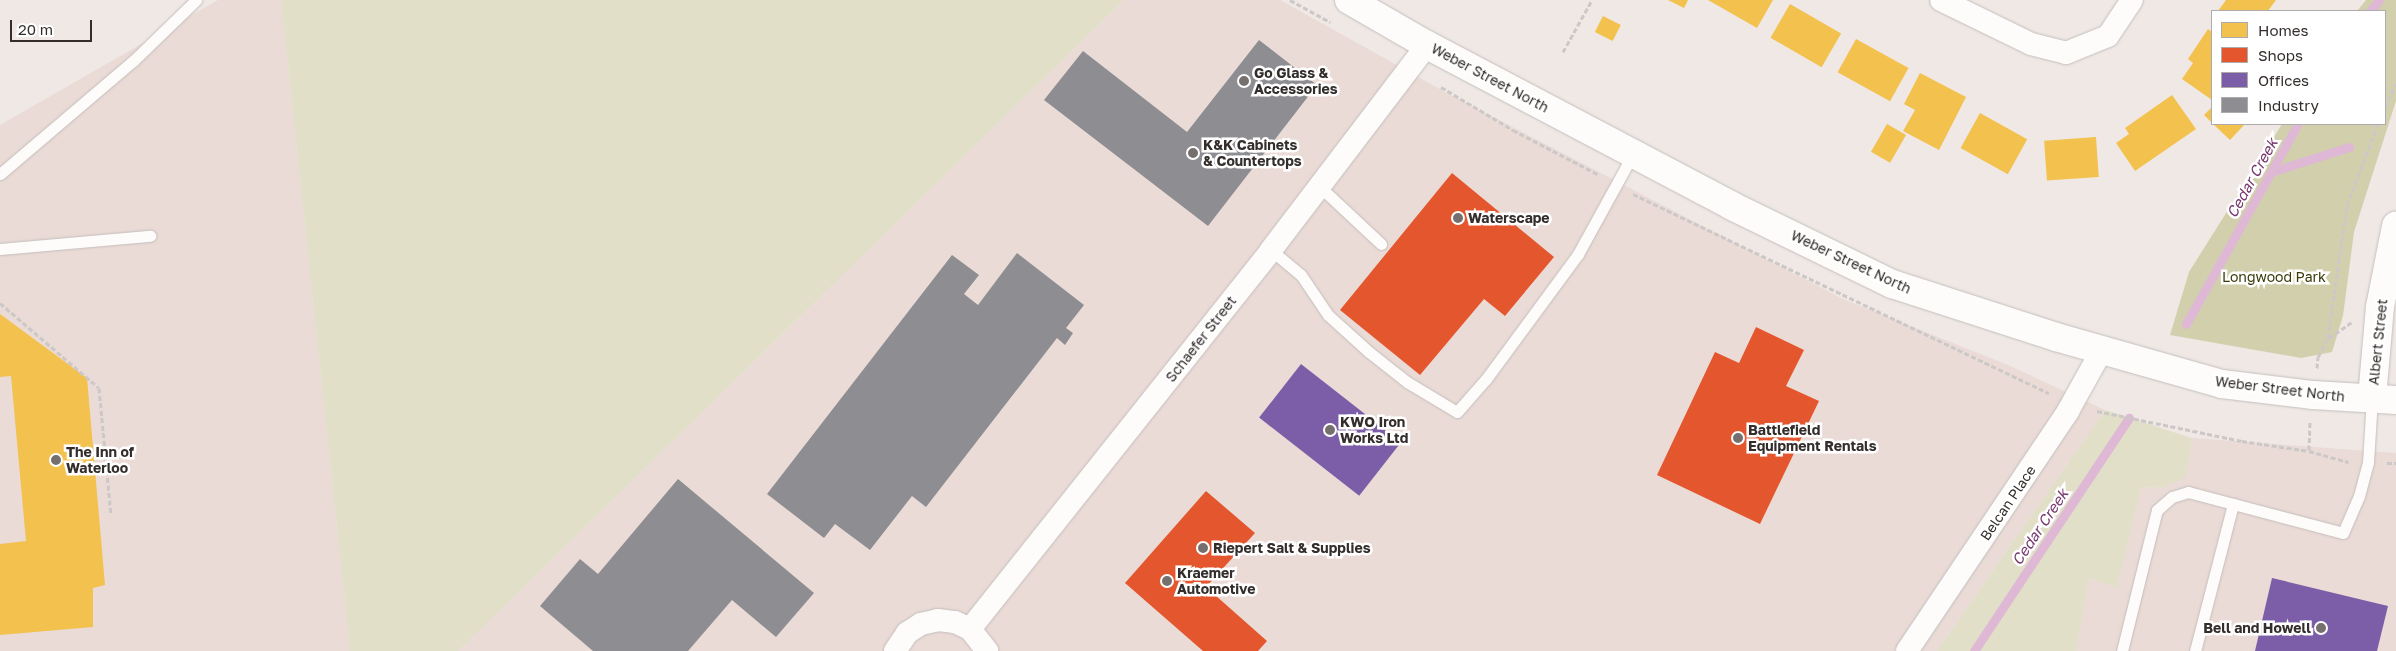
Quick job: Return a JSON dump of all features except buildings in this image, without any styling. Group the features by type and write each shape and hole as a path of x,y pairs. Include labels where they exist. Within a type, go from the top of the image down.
{"main road":[{"name":"Weber Street North","path":"1349,0 1427,45 1633,154 1892,284 2102,350 2222,384 2384,399"},
{"name":"Albert Street","path":"2384,399 2380,307 2396,226"}],"street":[{"path":"1941,0 2031,44 2066,53 2108,36 2132,0"},
{"name":"Schaefer Street","path":"970,629 1271,250 1427,45"},
{"name":"Belcan Place","path":"1907,651 2068,411 2102,350"},
{"path":"895,651 907,633 921,624 938,620 955,622 970,629 987,651"}],"lane":[{"path":"0,174 133,61 196,0"},
{"path":"1271,250 1302,275 1328,315 1369,352 1407,382 1457,412 1486,379 1578,254 1633,154"},
{"path":"1319,186 1381,244"},
{"path":"0,248 150,236"},
{"path":"2122,651 2157,510 2172,497 2188,492 2343,533 2359,496 2384,399"},
{"path":"2195,651 2232,504"}],"path":[{"path":"1563,52 1592,0"},
{"path":"2386,105 2396,83"},
{"path":"1444,88 1513,130 1617,185 2031,386"},
{"path":"2318,357 2328,338 2347,205 2378,125"},
{"path":"0,303 100,388 111,514"},
{"path":"2328,338 2348,321"},
{"path":"2089,409 2242,441 2309,451 2344,461"},
{"path":"2308,437 2309,451"}],"shaded area":[{"path":"218,0 281,0 350,651 0,651 0,125"},
{"path":"281,0 1124,0 458,651 350,651"},
{"path":"1124,0 1280,0 1447,93 1843,299 2008,365 2105,410 1937,651 458,651"},
{"path":"2105,410 2192,438 2185,477 2162,488 2141,487 2117,588 2089,578 2076,651 1937,651"},
{"path":"2192,438 2396,453 2396,651 2076,651 2089,578 2117,588 2141,487 2162,488 2189,462"}],"green space":[{"name":"Longwood Park","path":"2366,0 2396,0 2396,101 2354,232 2343,316 2332,352 2301,358 2170,335 2189,272 2281,125 2386,125 2386,10 2358,10"}],"waterway":[{"name":"Cedar Creek","path":"2371,10 2379,0"},
{"name":"Cedar Creek","path":"2186,324 2297,125"},
{"path":"2271,172 2349,147"},
{"name":"Cedar Creek","path":"1974,651 2129,418"}],"place":[{"name":"Go Glass & Accessories","path":"1244,81"},
{"name":"K&K Cabinets & Countertops","path":"1193,153"},
{"name":"Waterscape","path":"1458,218"},
{"name":"KWO Iron Works Ltd","path":"1330,430"},
{"name":"Battlefield Equipment Rentals","path":"1738,438"},
{"name":"The Inn of Waterloo","path":"56,460"},
{"name":"Riepert Salt & Supplies","path":"1203,548"},
{"name":"Kraemer Automotive","path":"1167,581"},
{"name":"Bell and Howell","path":"2321,628"}]}
